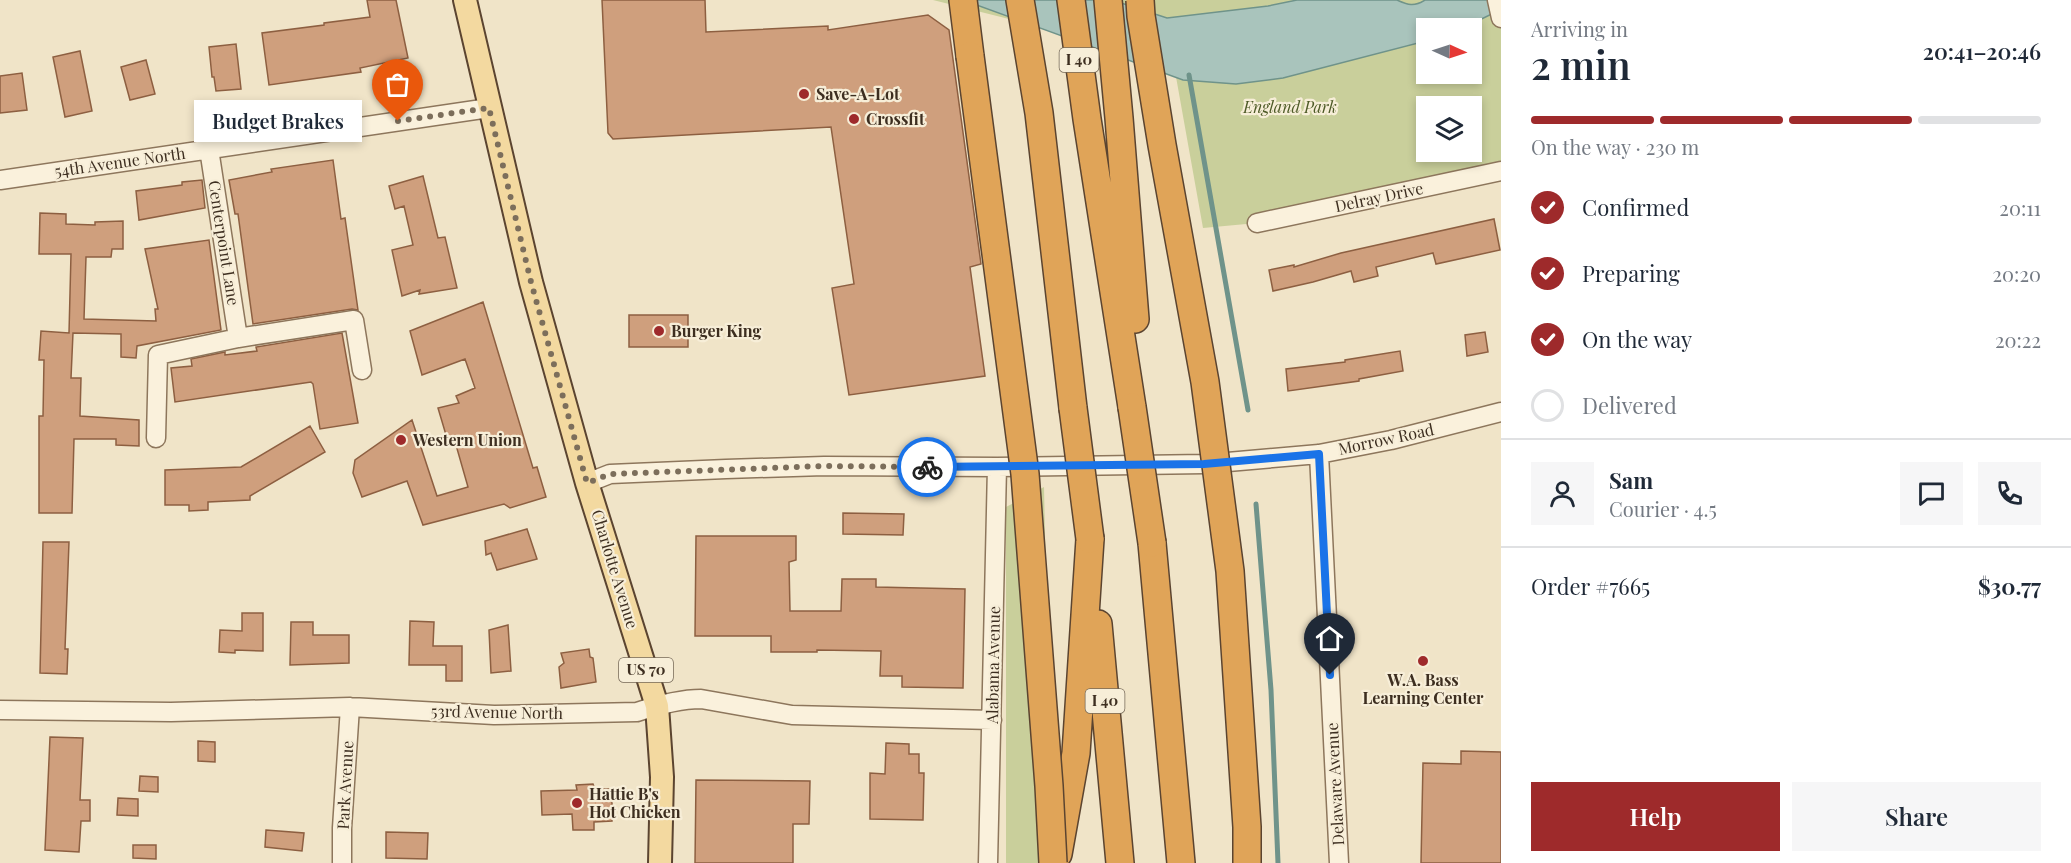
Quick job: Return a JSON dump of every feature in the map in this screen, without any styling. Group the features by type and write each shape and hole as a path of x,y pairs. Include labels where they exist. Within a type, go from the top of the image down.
{"highway":[{"path":"963,0 1024,474 1055,863"},
{"name":"I 40","path":"1020,0 1039,113 1090,539 1120,863"},
{"name":"I 40","path":"1071,0 1087,119 1137,407 1152,543 1181,863"},
{"path":"1108,0 1119,118 1137,407"},
{"path":"1140,0 1162,145 1205,382 1230,571 1247,827 1247,863"},
{"path":"1055,863 1076,753 1090,539"}],"main road":[{"name":"Charlotte Avenue","path":"465,0 531,282 587,483 657,706 662,777 660,863"}],"street":[{"path":"1497,0 1501,18"},
{"name":"54th Avenue North","path":"0,180 489,108"},
{"name":"Centerpoint Lane","path":"209,149 238,338"},
{"name":"Delray Drive","path":"1257,223 1501,171"},
{"path":"156,438 158,355 238,338 354,320 362,370"},
{"name":"Morrow Road","path":"587,483 610,474 726,469 824,466 997,467 1204,464 1319,454 1391,440 1501,412"},
{"name":"Delaware Avenue","path":"1319,454 1339,863"},
{"name":"Alabama Avenue","path":"988,863 997,467"},
{"name":"53rd Avenue North","path":"0,710 171,712 350,707 494,715 633,712 690,699 709,699 792,715 992,720"},
{"name":"Park Avenue","path":"342,863 350,707"}],"green space":[{"name":"England Park","path":"933,0 1501,0 1501,171 1257,223 1203,228 1173,60"},
{"path":"1044,487 1052,863 1006,863 1006,507"}],"water":[{"path":"963,0 1112,0 1167,18 1268,6 1297,0 1397,0 1418,4 1425,0 1501,0 1498,11 1482,19 1416,18 1416,44 1283,78 1236,84 1183,80"}],"building":[{"path":"367,0 396,0 408,58 360,68 361,72 269,85 262,33 370,17"},
{"path":"602,0 705,0 706,32 828,26 828,30 928,15 949,30 981,264 970,267 985,376 849,395 832,288 854,284 831,127 613,139 608,133"},
{"path":"236,44 241,89 216,91 209,47"},
{"path":"80,51 92,111 65,117 53,57"},
{"path":"146,60 155,94 130,100 121,67"},
{"path":"22,73 27,110 0,113 0,76"},
{"path":"333,160 341,219 345,218 358,310 253,324 238,214 235,214 229,180 272,172 271,169"},
{"path":"423,176 438,238 445,237 457,288 419,294 420,290 402,296 392,250 413,245 404,206 395,209 389,186"},
{"path":"202,180 205,208 139,220 136,191"},
{"path":"40,213 66,214 66,224 95,225 95,222 123,221 123,249 112,249 111,257 86,257 84,319 156,321 155,309 158,309 145,249 209,240 221,330 137,346 136,358 121,357 121,334 73,333 71,378 81,378 80,416 139,420 139,446 116,445 116,439 74,439 72,513 39,513 39,416 43,416 44,360 39,360 41,331 69,333 71,254 39,254"},
{"path":"1494,219 1500,250 1436,264 1433,253 1376,267 1378,276 1354,282 1351,271 1273,291 1269,270 1294,265 1294,267 1341,253"},
{"path":"483,302 533,468 537,467 546,497 510,508 504,504 423,525 407,481 362,497 353,473 355,460 412,420 437,496 468,487 454,438 446,435 438,408 459,403 456,396 475,388 465,359 422,375 410,331"},
{"name":"Burger King","path":"629,315 688,315 688,347 629,347"},
{"path":"1485,332 1488,352 1467,356 1465,335"},
{"path":"342,333 358,423 320,429 311,382 175,402 171,368 192,366 191,359 225,352 225,355 257,351 256,347"},
{"path":"1400,351 1403,371 1359,379 1359,381 1288,391 1286,369 1345,362 1345,360"},
{"path":"310,426 325,452 250,496 250,500 208,502 208,510 189,511 189,505 165,505 165,470 241,467"},
{"path":"843,513 904,514 903,535 843,534"},
{"path":"527,529 537,559 497,570 491,553 486,555 485,541"},
{"path":"696,536 796,536 796,560 789,562 790,611 841,611 842,579 876,579 876,587 965,589 963,688 902,687 902,676 880,676 881,651 771,652 771,636 695,636"},
{"path":"43,542 69,542 65,649 68,649 67,674 40,673"},
{"path":"242,613 263,613 263,651 219,652 220,630 242,631"},
{"path":"410,621 434,622 433,646 462,646 462,681 446,681 446,665 409,665"},
{"path":"291,622 313,622 313,635 349,635 349,663 290,665"},
{"path":"508,625 511,671 491,673 489,630"},
{"path":"589,649 590,657 593,658 596,682 561,688 559,667 564,663 561,653"},
{"path":"50,737 83,738 80,800 90,800 90,821 81,821 79,852 45,850"},
{"path":"198,741 215,742 215,762 198,761"},
{"path":"886,743 909,744 909,754 919,754 919,773 924,773 923,820 870,819 870,773 885,774"},
{"path":"1461,751 1501,752 1501,863 1421,863 1423,763 1461,764"},
{"path":"140,776 158,777 158,792 139,791"},
{"path":"696,780 810,781 809,824 793,824 793,863 695,863"},
{"name":"Hattie B's Hot Chicken","path":"593,784 595,789 612,789 612,821 594,822 594,830 573,830 572,814 542,815 541,791 577,790 576,785"},
{"path":"118,798 138,799 138,816 117,815"},
{"path":"266,830 304,833 302,851 265,847"},
{"path":"386,832 428,833 427,859 386,858"},
{"path":"133,845 156,845 156,859 133,858"}],"waterway":[{"path":"1189,75 1248,410"},
{"path":"1256,504 1271,690 1278,863"}],"way so far":[{"path":"398,121 489,108 531,282 587,483 610,474 824,466 927,467"}],"place":[{"name":"Save-A-Lot","path":"804,94"},
{"name":"Crossfit","path":"854,119"},
{"name":"Budget Brakes","path":"398,121"},
{"name":"Burger King","path":"659,331"},
{"name":"Western Union","path":"401,440"},
{"name":"W.A. Bass Learning Center","path":"1423,661"},
{"name":"Hattie B's Hot Chicken","path":"577,803"}],"route":[{"path":"927,467 1204,464 1319,454 1330,675"}]}
